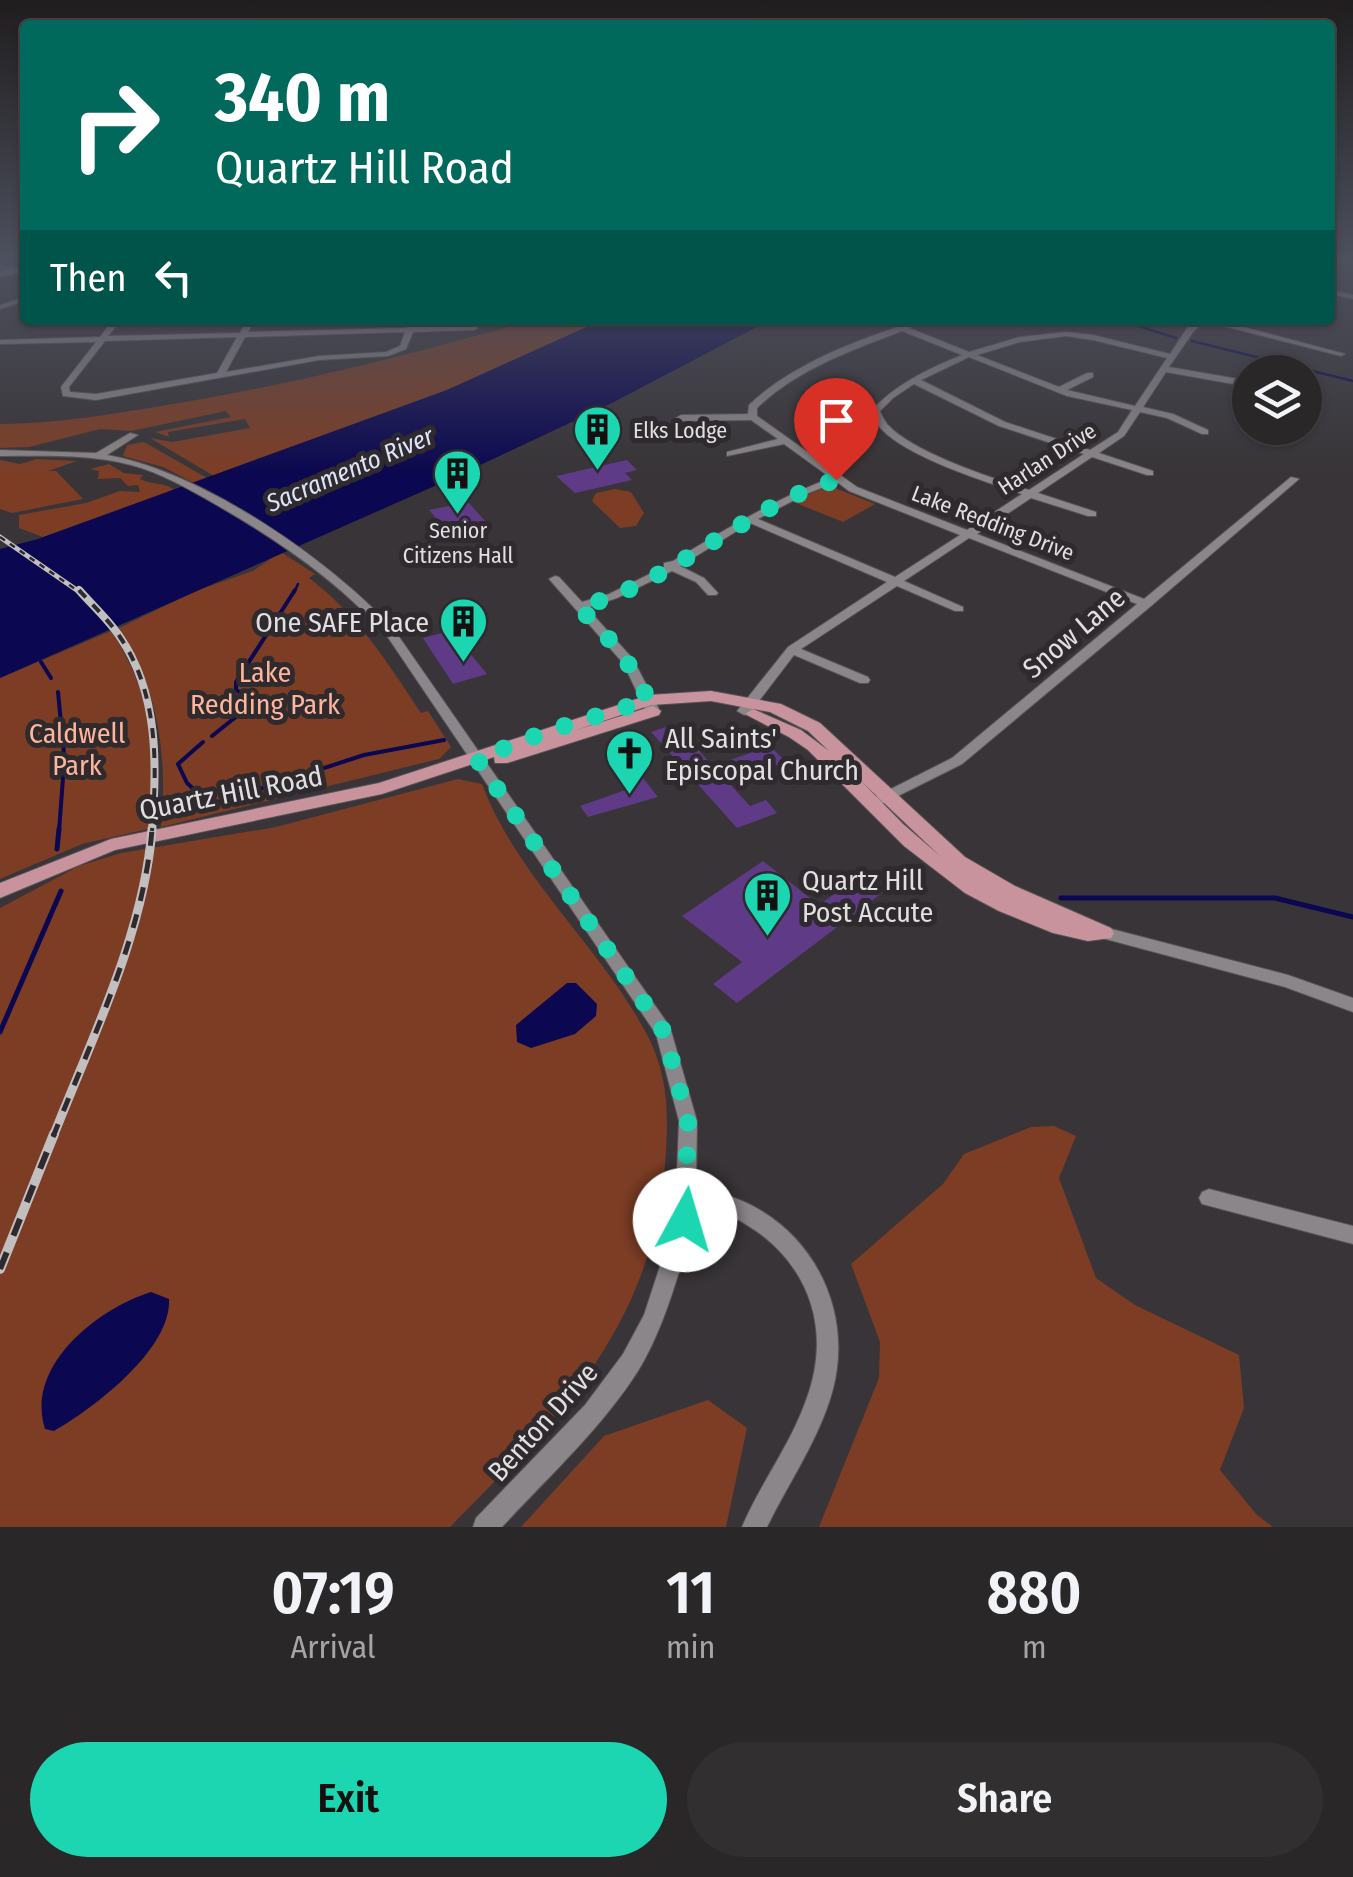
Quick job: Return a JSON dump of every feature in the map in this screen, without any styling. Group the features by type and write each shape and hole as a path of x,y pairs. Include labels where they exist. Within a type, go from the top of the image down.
{"main road":[{"name":"Quartz Hill Road","path":"0,891 111,845 330,801 477,759 504,758 651,706 748,706 804,737 881,800 930,859 970,887 1066,930 1104,934"}],"street":[{"path":"107,332 65,388 68,395 96,397 319,358 396,352 404,347 409,332"},
{"path":"219,377 244,332"},
{"path":"0,342 289,332"},
{"path":"681,418 753,416 752,407 761,397 866,340 889,332"},
{"path":"912,332 1059,390 1139,409 1205,432"},
{"name":"Harlan Drive","path":"748,706 792,650 1124,432 1191,332"},
{"path":"1254,332 1341,354"},
{"path":"1092,514 929,456 880,426 874,417 876,408 916,380 1030,336 1063,334 1172,357"},
{"path":"1165,369 1232,381"},
{"path":"1059,390 1090,375"},
{"path":"916,380 1002,424 1150,473"},
{"name":"Lake Redding Drive","path":"753,416 836,480 1147,604"},
{"path":"97,456 133,434"},
{"path":"730,454 783,441"},
{"name":"Benton Drive","path":"0,454 97,456 173,477 310,562 380,620 664,1032 688,1121 689,1193 672,1270 631,1362 594,1413 484,1527"},
{"path":"579,607 622,592 798,491 836,480"},
{"name":"Snow Lane","path":"881,800 958,761 1294,480"},
{"path":"749,520 959,609"},
{"path":"668,565 700,580 712,593"},
{"path":"555,579 622,653 651,706"},
{"path":"792,650 864,680"},
{"name":"Quartz Hill Road","path":"1104,934 1262,974 1353,1004"},
{"path":"689,1193 738,1206 771,1227 808,1269 825,1312 829,1349 822,1389 754,1527"},
{"path":"1209,1198 1353,1235"}],"green space":[{"path":"488,332 575,332 447,390 214,476 150,438 172,442 250,428 245,419 168,432 169,437 155,432 231,417 226,411 131,431 100,429 29,447 0,448 0,424 84,418 167,405 397,357"},
{"path":"144,442 207,478 194,483 163,467 123,456 127,445"},
{"path":"37,459 77,461 48,471 56,471 83,499 12,513 0,509 0,460 20,464"},
{"path":"109,464 174,490 43,537 19,528 19,515 86,503 120,491 140,492 138,485 128,486 120,478 98,479 99,471 90,469"},
{"path":"830,486 875,504 843,522 791,501"},
{"path":"615,489 631,492 644,513 636,526 620,528 592,501 596,493"},
{"name":"Lake Redding Park","path":"281,552 315,574 309,578 357,623 421,713 428,711 451,747 439,759 161,827 163,774 157,723 143,675 119,628 198,590 253,571"},
{"name":"Caldwell Park","path":"111,631 136,677 149,725 154,776 152,828 82,844 0,879 0,678"},
{"path":"458,779 482,784 516,850 626,999 653,1047 663,1079 666,1146 656,1223 641,1275 594,1366 563,1407 450,1527 0,1527 0,908 79,866 121,853 276,827"},
{"path":"1054,1126 1076,1136 1059,1178 1096,1278 1135,1305 1239,1355 1244,1408 1220,1470 1257,1515 1273,1527 819,1527 879,1378 880,1342 851,1264 943,1184 964,1154 1031,1127"},
{"path":"708,1400 747,1428 726,1527 521,1527 604,1436"}],"water":[{"name":"Sacramento River","path":"575,332 747,332 610,404 455,477 0,678 0,549 38,539 447,390"},
{"path":"567,983 576,983 597,1004 596,1016 575,1034 531,1048 517,1042 516,1025"},
{"path":"151,1292 169,1299 167,1318 144,1357 89,1408 54,1431 45,1429 42,1406 46,1383 70,1343 109,1312"}],"building":[{"name":"Elks Lodge","path":"627,460 637,470 625,473 632,480 575,493 556,476"},
{"name":"Senior Citizens Hall","path":"468,502 486,522 447,531 429,510"},
{"name":"One SAFE Place","path":"454,630 487,674 453,684 423,638"},
{"path":"675,724 713,766 770,746 786,762 728,782 750,806 766,800 777,813 737,828 651,732"},
{"name":"All Saints' Episcopal Church","path":"643,778 658,797 588,817 580,806 637,786 634,782"},
{"name":"Quartz Hill Post Accute","path":"763,861 819,905 861,874 886,890 737,1003 713,984 742,962 682,916"}],"waterway":[{"path":"1158,332 1176,338"},
{"path":"1192,341 1353,381"},
{"path":"294,593 298,584"},
{"path":"212,736 247,708 248,697 236,690 236,682 295,590"},
{"path":"41,662 51,678"},
{"path":"58,692 64,754 53,771 63,778 59,831"},
{"path":"203,742 178,764 187,783 211,805 364,755 444,740"},
{"path":"57,849 59,829"},
{"path":"0,1032 61,891"},
{"path":"1061,898 1275,898 1353,917"}],"railway":[{"path":"0,537 81,593"},
{"path":"79,590 120,637 142,682 149,706 154,756 152,831"},
{"path":"53,1137 127,947 147,868 152,829"},
{"path":"0,1269 54,1134"}],"place":[{"name":"Elks Lodge","path":"598,472"},
{"name":"Senior Citizens Hall","path":"458,516"},
{"name":"One SAFE Place","path":"464,664"},
{"name":"All Saints' Episcopal Church","path":"630,796"},
{"name":"Quartz Hill Post Accute","path":"767,938"}],"route":[{"path":"685,1220 690,1174 688,1121 679,1076 664,1032 477,759 548,731 649,700 622,653 579,607 622,592 798,491 836,480"}]}
